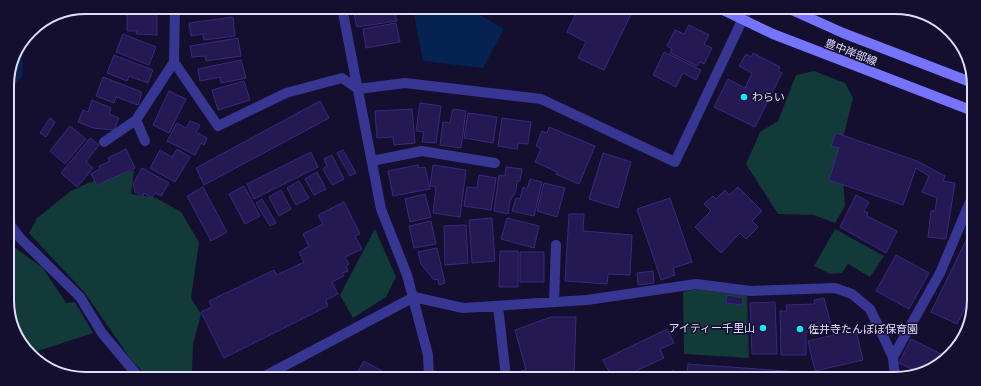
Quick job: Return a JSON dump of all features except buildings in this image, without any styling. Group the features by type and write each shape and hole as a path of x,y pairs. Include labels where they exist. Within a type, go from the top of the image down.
{"street":[{"path":"104,142 136,120 174,62 175,14"},
{"path":"343,14 381,209 408,275 428,355 429,372"},
{"name":"豊中岸部線","path":"731,14 826,55 967,109"},
{"path":"174,62 218,126 286,93 342,78 358,89 405,83 541,99 675,162 745,14"},
{"name":"豊中岸部線","path":"801,14 843,33 966,80"},
{"path":"136,120 145,141"},
{"path":"372,161 422,151 495,163"},
{"path":"893,357 940,273 967,209"},
{"path":"14,230 20,238 80,297 102,333 134,372"},
{"path":"554,302 556,245"},
{"path":"273,372 414,297 463,308 587,300 696,284 751,291 835,288 852,294 870,309 893,357 894,372"},
{"path":"498,306 505,372"}],"green space":[{"path":"814,71 845,83 853,98 835,170 843,177 845,206 835,223 814,215 778,214 746,164 760,132 778,121 796,75"},
{"path":"134,170 131,194 156,198 181,212 199,242 191,298 201,314 193,344 192,372 143,372 132,361 85,293 29,233 37,218 71,191 88,183"},
{"path":"375,229 396,277 386,297 353,318 340,295"},
{"path":"835,229 884,256 870,277 848,264 842,273 830,274 814,266"},
{"path":"14,247 43,268 66,303 75,302 93,333 36,352 32,348 21,332 15,314"},
{"path":"696,289 747,295 749,358 684,354 683,292"}],"water":[{"path":"414,14 478,14 504,29 483,68 423,61"},
{"path":"22,53 23,75 14,86 16,67"}],"place":[{"name":"わらい","path":"744,97"},
{"name":"アイティー千里山","path":"763,328"},
{"name":"佐井寺たんぽぽ保育園","path":"800,329"}]}
